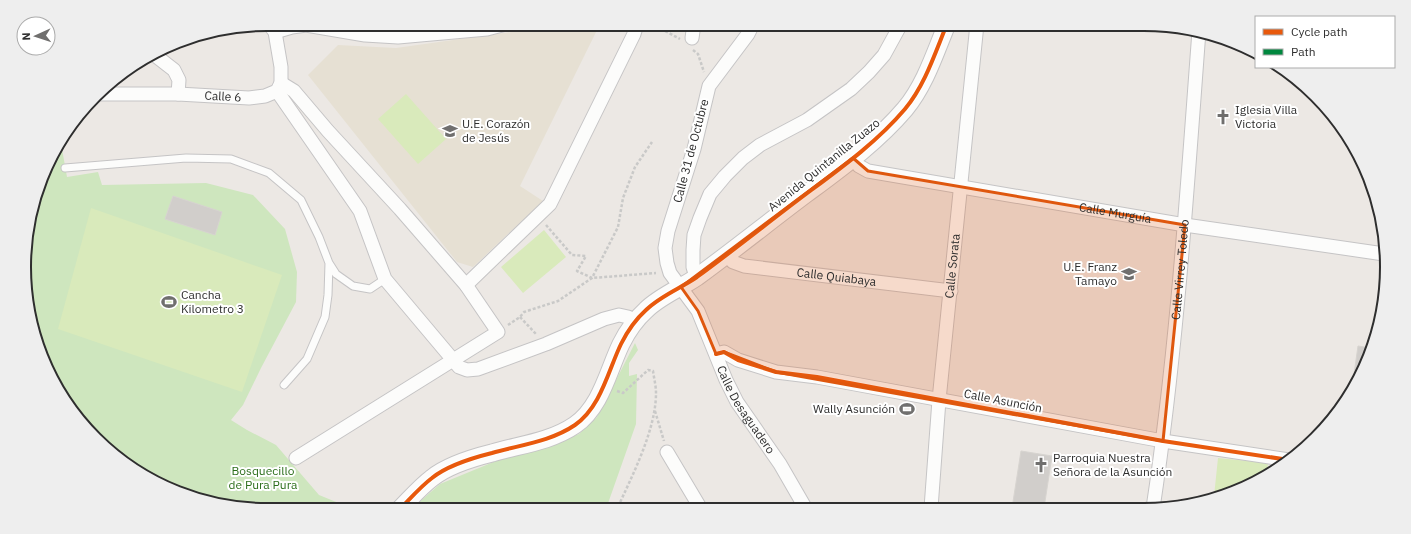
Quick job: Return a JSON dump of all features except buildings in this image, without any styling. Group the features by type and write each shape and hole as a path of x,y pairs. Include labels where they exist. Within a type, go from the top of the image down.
{"street":[{"path":"273,31 281,67 279,87 360,211 385,279 459,367 468,370 478,369 546,344 604,319 620,315 636,321"},
{"path":"345,31 365,35 398,37 465,31"},
{"path":"466,285 550,204 635,31"},
{"path":"692,38 693,31"},
{"name":"Calle 31 de Octubre","path":"681,287 670,273 667,263 665,248 668,231 694,150 709,86 750,31"},
{"path":"696,277 693,267 694,235 710,194 743,158 760,145 807,120 851,89 884,55 897,31"},
{"name":"Avenida Quintanilla Zuazo","path":"406,503 433,477 444,470 492,452 540,440 564,432 585,416 604,386 621,343 636,321 646,310 727,255 880,136 906,108 925,77 944,31"},
{"name":"Calle Sorata","path":"931,503 939,400 976,31"},
{"name":"Calle Virrey Toledo","path":"1154,502 1163,441 1185,225 1199,38"},
{"path":"158,58 174,70 179,80 178,94"},
{"path":"279,87 294,91 328,131 400,209 466,285 498,332 296,458"},
{"name":"Calle 6","path":"107,94 178,94 249,98 265,96 279,87"},
{"name":"Calle Murguía","path":"853,158 859,166 868,171 1185,225 1379,253"},
{"name":"Calle Quiabaya","path":"727,255 734,262 744,266 950,291"},
{"name":"Calle Desaguadero","path":"681,287 698,311 726,380 737,402 780,464 803,503"},
{"name":"Calle Asunción","path":"716,354 724,352 738,360 776,372 817,377 1163,441 1281,459"},
{"path":"667,452 697,503"}],"lane":[{"path":"66,168 186,158 231,159 269,174 301,200 319,237 329,263 336,274 353,286 370,289 385,279"},
{"path":"284,385 307,359 325,317 328,295 329,263"}],"path":[{"path":"592,278 618,227 623,198 635,167 652,142"},
{"path":"538,215 572,255 586,256 577,271 592,278"},
{"path":"498,332 520,317 524,312 558,301 592,278 656,272 670,273"},
{"path":"520,317 546,344"},
{"path":"604,386 623,394 648,370 653,371 656,392 654,411 648,437 620,503"},
{"path":"654,411 667,452"}],"highlighted area":[{"path":"853,158 868,171 1185,225 1163,441 776,372 724,352 716,354 698,311 681,287"}],"shaded area":[{"name":"U.E. Corazón de Jesús","path":"518,31 597,31 520,186 543,201 473,267 457,262 308,75 338,45 396,48"}],"green space":[{"path":"406,94 446,139 418,164 378,119"},
{"name":"Bosquecillo de Pura Pura","path":"62,150 67,177 98,172 102,185 206,183 253,195 285,229 297,272 296,302 243,405 231,420 276,445 319,495 339,503 267,503 236,501 206,495 191,490 163,479 123,454 100,434 80,411 63,385 49,357 39,328 33,298 31,267 33,236 39,206 44,191 55,163"},
{"name":"Cancha Kilometro 3","path":"91,208 282,275 242,392 58,329"},
{"path":"544,230 566,257 523,293 501,267"},
{"path":"635,343 638,350 629,363 629,376 637,374 636,424 608,503 418,503 440,484 496,461 556,443 579,434 597,417"},
{"path":"1218,458 1268,463 1268,468 1248,479 1214,492"}],"cycle path":[{"path":"406,503 423,485 438,473 460,462 545,439 565,431 575,425 584,417 598,399 621,344 639,317 658,300 697,277 725,256 871,144 883,133 905,109 918,90 944,31"},
{"path":"716,354 724,352 738,360 776,372 817,377 1163,441 1281,459"}],"place":[{"name":"Iglesia Villa Victoria","path":"1223,117"},
{"name":"U.E. Corazón de Jesús","path":"450,131"},
{"name":"U.E. Franz Tamayo","path":"1129,274"},
{"name":"Cancha Kilometro 3","path":"169,302"},
{"name":"Wally Asunción","path":"907,409"},
{"name":"Parroquia Nuestra Señora de la Asunción","path":"1041,465"}]}
